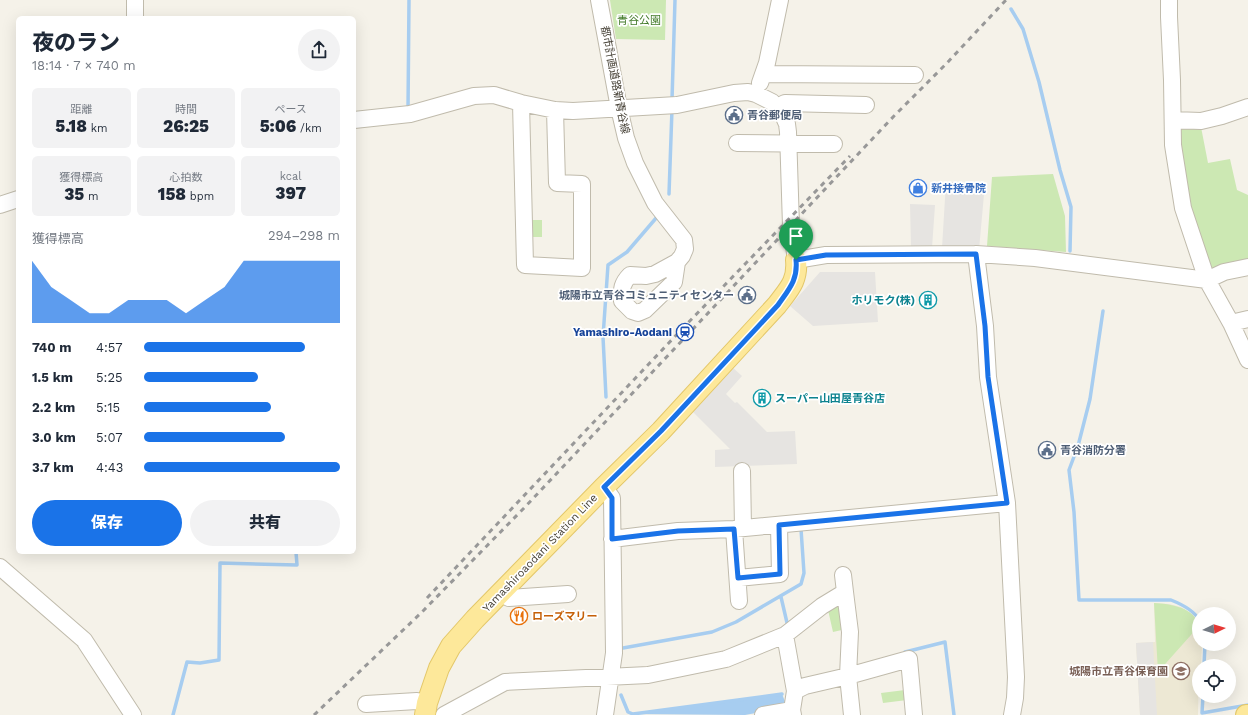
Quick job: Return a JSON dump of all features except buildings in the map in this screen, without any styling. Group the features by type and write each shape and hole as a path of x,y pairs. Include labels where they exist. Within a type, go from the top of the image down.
{"main road":[{"name":"Yamashiroaodani Station Line","path":"426,709 439,668 451,646 475,619 661,431 778,305 793,283 797,271 796,260"}],"street":[{"path":"135,0 135,16"},
{"name":"都市計画道路新青谷線","path":"600,0 619,108 626,138 647,189 655,203 684,240 685,250 677,262"},
{"path":"756,94 764,74 780,0"},
{"path":"1169,0 1168,17 1173,145 1183,208 1207,280 1231,323 1248,360"},
{"path":"764,74 914,75"},
{"path":"356,120 410,114 474,96 494,95 521,103 555,110 574,111 671,105 742,92 756,94 772,102 783,115 787,124 791,226 796,260 826,255 976,254 1035,258 1207,280 1224,272 1248,267"},
{"path":"521,103 524,265 582,268 582,184 557,183 555,110"},
{"path":"777,107 786,103 866,105"},
{"path":"1173,120 1201,121 1222,116 1248,107"},
{"path":"737,143 834,144"},
{"path":"0,206 16,200"},
{"path":"976,254 985,326 988,377 1007,503 1016,677 1015,698 1012,715"},
{"path":"1231,323 1248,320"},
{"path":"739,601 739,528 742,471"},
{"path":"604,487 612,498 614,653 605,715"},
{"path":"612,539 678,531 779,525 1007,503"},
{"path":"738,578 780,574 779,525"},
{"path":"0,567 84,640 133,715"},
{"path":"843,575 850,632 848,676 852,715"},
{"path":"444,715 506,682 648,674 726,659 784,635 822,606 845,592"},
{"path":"501,594 509,598 568,594"},
{"path":"763,715 793,712 796,691 784,635"},
{"path":"796,691 805,686 909,659 914,715"},
{"path":"1015,698 1017,715"},
{"path":"366,704 417,701 426,709"}],"shaded area":[{"path":"946,182 985,183 979,250 942,248"},
{"path":"910,204 935,205 932,248 911,247"},
{"path":"820,272 875,272 878,322 813,326 790,306"},
{"path":"731,366 742,376 726,394 735,403 737,402 767,432 795,431 797,464 715,467 715,450 730,449 690,409"},
{"path":"1154,603 1169,604 1181,607 1192,615 1192,651 1202,651 1201,659 1192,659 1192,703 1198,703 1198,715 1140,715 1136,643 1155,642"},
{"path":"1153,642 1157,715 1140,715 1136,643"}],"green space":[{"name":"青谷公園","path":"610,0 666,0 665,40 616,39"},
{"path":"1178,126 1201,127 1208,163 1230,159 1237,190 1248,195 1248,265 1212,273 1185,196"},
{"path":"1053,174 1065,216 1066,252 987,246 992,177"},
{"path":"529,220 542,220 542,237 529,237"},
{"path":"1154,603 1167,604 1181,608 1192,614 1192,634 1158,672"},
{"path":"838,604 843,608 846,629 833,632 828,610"},
{"path":"905,690 907,700 883,703 881,693"}],"water":[{"path":"782,694 786,704 783,708 745,715 633,714"}],"waterway":[{"path":"408,110 409,0"},
{"path":"672,100 675,0"},
{"path":"1011,9 1023,29 1039,82 1060,170 1071,207 1070,251"},
{"path":"669,194 672,109"},
{"path":"606,397 603,337 608,265 627,252 657,217"},
{"path":"1103,311 1090,399 1078,446 1069,470 1074,512 1079,600 1171,600 1192,611"},
{"path":"623,648 712,632 736,622 801,584 804,573 801,529"},
{"path":"173,715 187,662 200,663 219,660 220,563 297,565 296,554"},
{"path":"781,597 788,627"},
{"path":"905,652 945,642 954,715"},
{"path":"1204,659 1205,651"},
{"path":"621,695 628,712 633,714 782,694"},
{"path":"1203,703 1202,713 1248,705"}],"railway":[{"path":"314,715 421,613 525,507 894,116 946,64 1006,0"},
{"path":"427,598 682,329 850,156"}],"place":[{"name":"青谷郵便局","path":"734,115"},
{"name":"新井接骨院","path":"918,188"},
{"name":"城陽市立青谷コミュニティセンター","path":"747,295"},
{"name":"ホリモク(株)","path":"928,300"},
{"name":"Yamashiro-Aodani","path":"685,332"},
{"name":"スーパー山田屋青谷店","path":"762,398"},
{"name":"青谷消防分署","path":"1047,450"},
{"name":"ローズマリー","path":"519,616"},
{"name":"城陽市立青谷保育園","path":"1181,671"}],"route":[{"path":"976,254 985,326 988,377 1007,503 779,525 780,574 738,578 734,529 678,531 612,539 612,498 604,487 661,431 778,305 793,283 797,271 796,260 826,255 976,254"}]}
